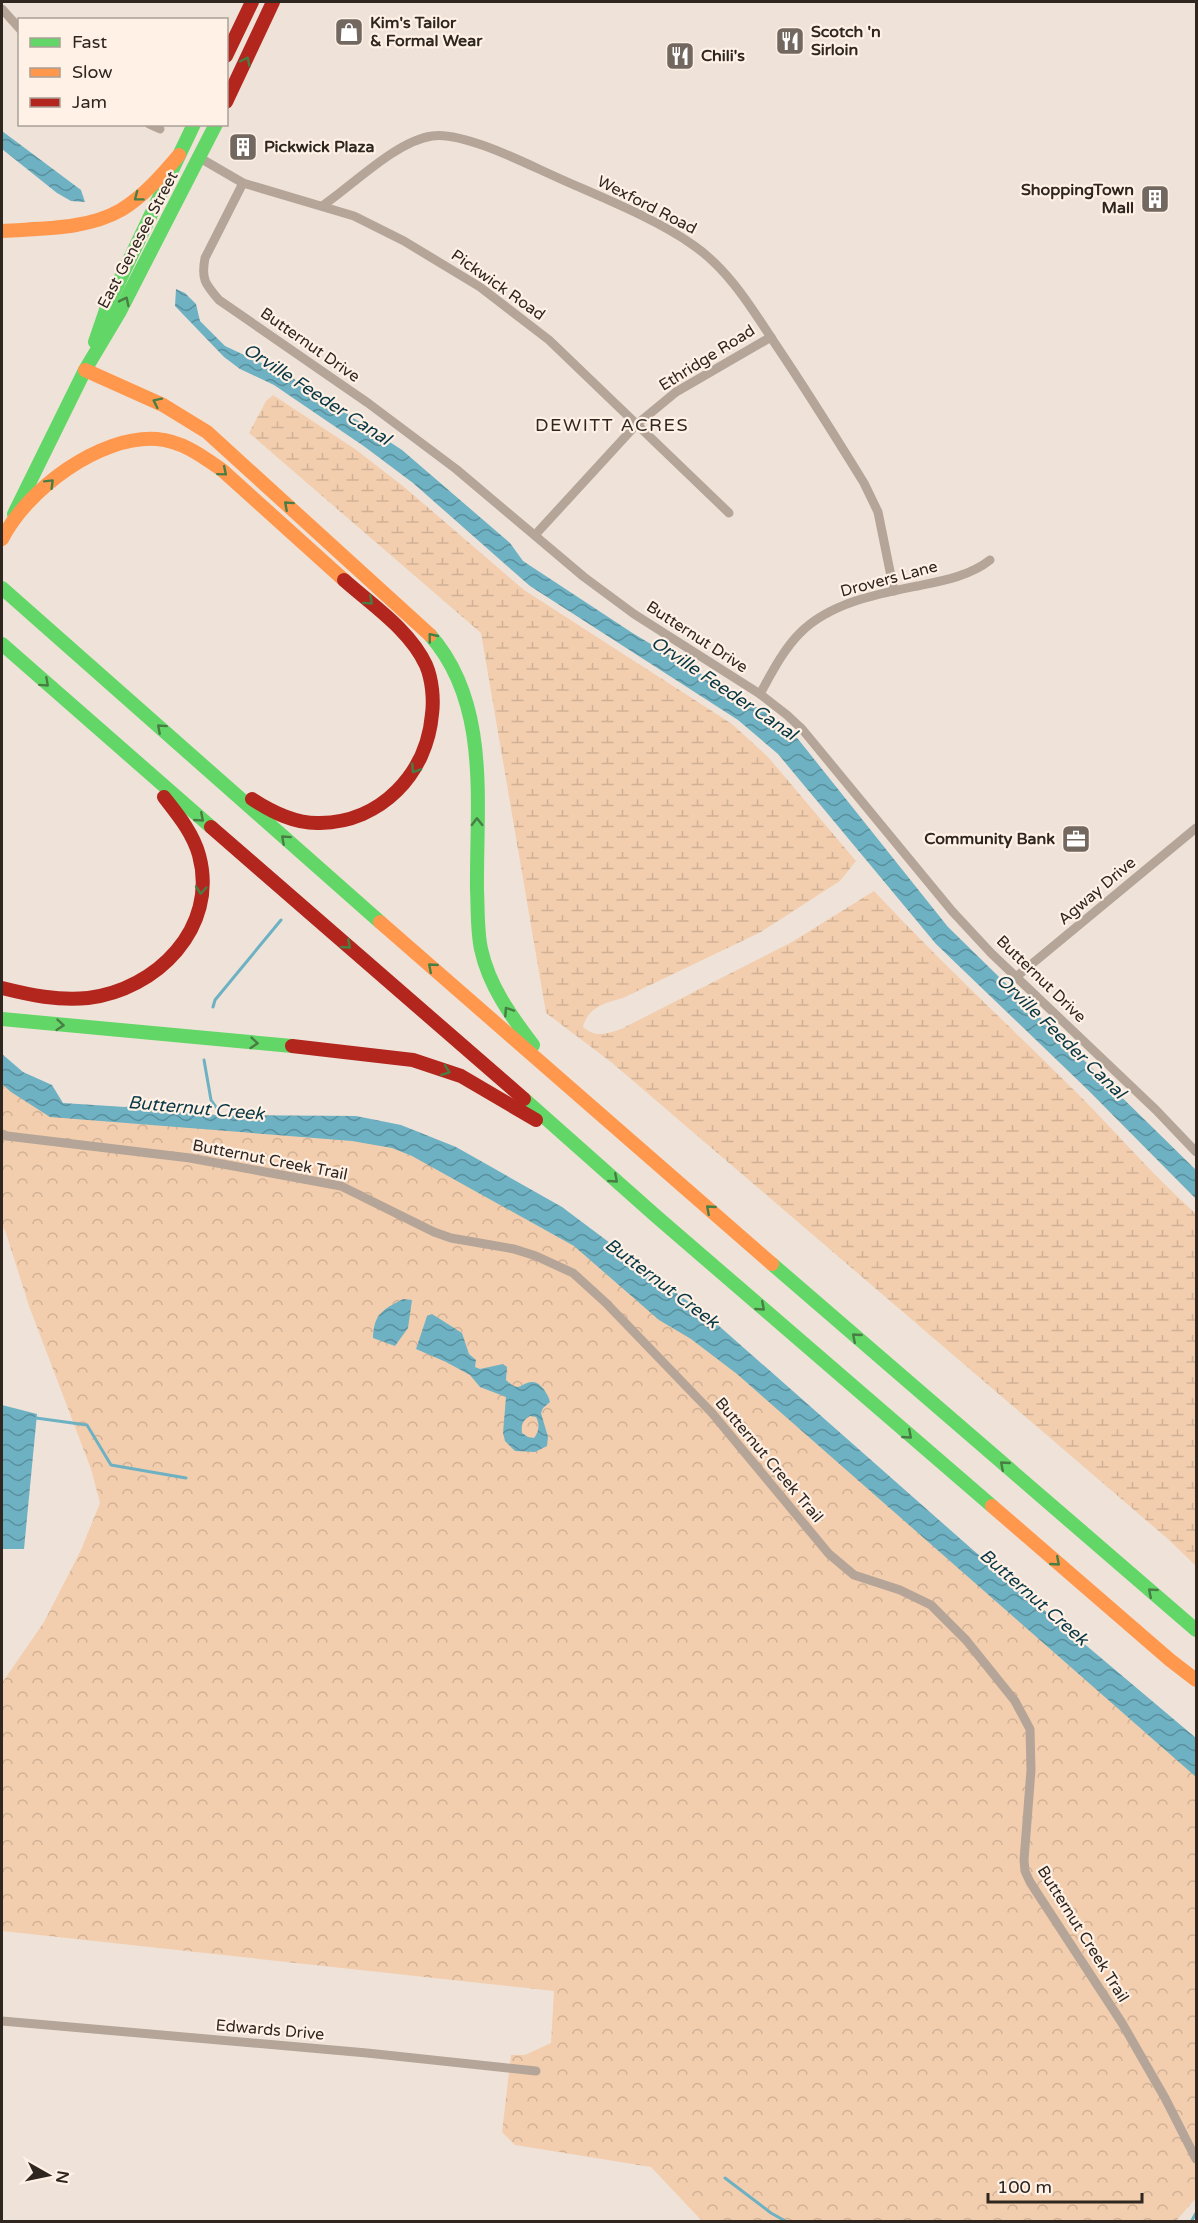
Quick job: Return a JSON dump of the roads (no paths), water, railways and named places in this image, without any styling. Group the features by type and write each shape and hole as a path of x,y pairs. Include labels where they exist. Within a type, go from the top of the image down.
{"main road":[{"path":"228,52 252,2"},
{"path":"228,98 273,2"},
{"path":"265,20 278,2"},
{"name":"East Genesee Street","path":"85,370 107,307 193,126"},
{"name":"East Genesee Street","path":"2,538 85,370 119,313 215,126"},
{"path":"187,140 200,158"},
{"path":"2,231 79,223 120,211 146,192 179,155"},
{"path":"85,370 163,405 207,432 424,627 441,648 465,697 472,728 476,762 478,928 484,959 497,995 556,1074"},
{"path":"9,524 61,472 87,454 132,439 153,439 184,446 200,453 222,470 391,621 415,647 426,667 434,708 428,747 417,768 400,791 370,812 330,823 304,822 285,818 267,809 204,767"},
{"path":"2,588 314,865 832,1317 1197,1629"},
{"path":"2,644 918,1444 1197,1680"},
{"path":"2,988 37,997 68,999 104,996 119,992 145,980 166,966 191,931 199,909 202,879 197,849 179,816 140,766"},
{"path":"2,1019 352,1052 413,1060 461,1076 481,1086 570,1141"}],"street":[{"path":"2,9 18,27"},
{"path":"153,126 160,129"},
{"name":"Wexford Road","path":"322,206 344,191 374,165 430,136 443,135 515,158 653,222 692,244 707,255 734,284 771,337 864,483 878,512 894,591"},
{"name":"Pickwick Road","path":"200,158 243,183 354,216 404,241 480,287 549,340 729,513"},
{"name":"Butternut Drive","path":"243,183 205,258 203,269 206,285 219,300 368,403 456,469 584,578 634,614 760,694 788,715 952,911 991,953 1197,1152"},
{"name":"Ethridge Road","path":"535,535 636,425 676,392 771,337"},
{"name":"Drovers Lane","path":"760,694 770,675 800,632 830,612 864,598 942,581 973,571 990,560"},
{"name":"Agway Drive","path":"1016,977 1197,828"},
{"name":"Butternut Creek Trail","path":"2,1134 190,1158 341,1186 434,1232 451,1238 514,1249 536,1256 573,1274 606,1303 712,1413 829,1554 854,1575 900,1590 931,1605 966,1640 1015,1701 1030,1729 1031,1770 1025,1871 1122,2024 1197,2159"},
{"name":"Edwards Drive","path":"2,2021 536,2071"}],"water":[{"path":"2,131 81,190 85,202 71,201 57,193 2,149"},
{"name":"Orville Feeder Canal","path":"176,289 185,293 196,304 200,321 225,346 291,377 402,450 510,543 523,561 634,634 780,721 798,739 948,927 1196,1170 1196,1199 1088,1090 936,944 778,754 738,720 530,586 413,483 365,447 274,385 240,369 224,357 175,306"},
{"name":"Butternut Creek","path":"2,1054 23,1072 52,1085 63,1103 125,1107 137,1104 149,1105 159,1110 216,1115 356,1116 401,1125 456,1147 562,1207 710,1318 973,1550 1196,1738 1196,1777 737,1374 691,1339 659,1320 574,1246 412,1156 392,1148 352,1141 50,1117 2,1084"},
{"path":"403,1299 412,1300 408,1328 395,1346 373,1338 375,1323 380,1314"},
{"path":"432,1314 462,1333 469,1354 476,1360 475,1367 480,1369 503,1364 507,1367 506,1380 514,1386 519,1387 535,1382 541,1386 550,1402 541,1413 548,1437 547,1446 535,1452 515,1451 505,1441 503,1433 506,1397 480,1387 470,1375 416,1349 427,1316","holes":["530,1416 536,1417 537,1433 534,1438 528,1437 522,1433 523,1423"]},
{"path":"2,1405 37,1414 24,1549 2,1549"}],"waterway":[{"path":"213,1007 215,1000 281,920"},
{"name":"Butternut Creek","path":"204,1060 211,1100 223,1117"},
{"path":"36,1418 87,1425 111,1465 186,1478"},
{"path":"725,2178 771,2213 787,2222"},
{"path":"1191,2222 1196,2213"}],"place":[{"name":"Kim's Tailor & Formal Wear","path":"349,32"},
{"name":"Scotch 'n Sirloin","path":"790,41"},
{"name":"Chili's","path":"680,56"},
{"name":"Pickwick Plaza","path":"243,147"},
{"name":"ShoppingTown Mall","path":"1155,199"},
{"name":"Community Bank","path":"1076,839"}],"district":[{"name":"DEWITT ACRES","path":"612,425"}]}
